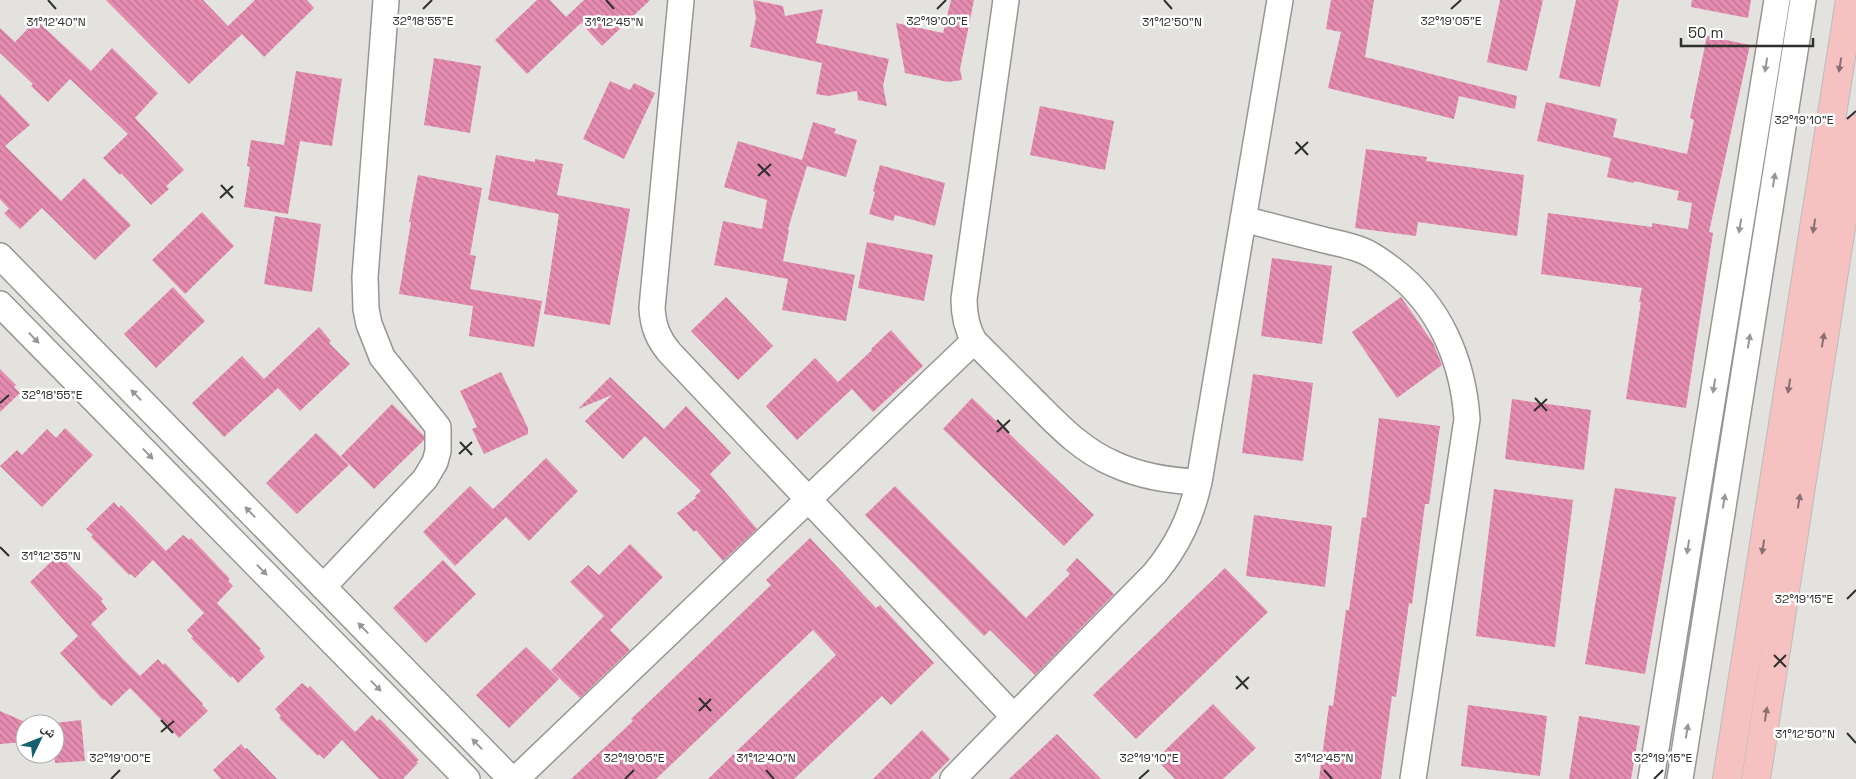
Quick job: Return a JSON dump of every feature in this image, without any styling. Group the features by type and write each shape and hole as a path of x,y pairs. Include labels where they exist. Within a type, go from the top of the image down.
{"main road":[{"path":"1727,779 1850,0"},
{"path":"1756,779 1856,129"}],"street":[{"path":"323,587 425,479 435,462 438,451 438,427 382,357 374,341 366,309 365,276 386,0"},
{"path":"681,0 652,308 655,330 670,353 1014,717"},
{"path":"1006,0 964,299 966,323 974,341 1065,432 1097,456 1115,465 1156,477 1199,482"},
{"path":"953,779 1155,573 1168,558 1187,523 1199,482 1280,0"},
{"path":"1651,779 1777,0"},
{"path":"1680,779 1803,0"},
{"path":"1772,29 1797,35"},
{"path":"1243,219 1362,250 1382,262 1406,281 1431,310 1443,329 1458,364 1463,382 1467,419 1413,779"},
{"path":"0,256 511,779"},
{"path":"0,304 467,779"},
{"path":"516,779 974,341"}],"building":[{"path":"106,0 203,0 228,26 255,0 307,0 314,8 264,57 242,34 189,84"},
{"path":"537,0 550,0 566,17 584,0 650,0 602,46 581,23 527,74 495,40"},
{"path":"753,0 783,6 785,16 823,9 816,43 889,59 883,86 887,106 858,100 857,91 828,96 816,94 822,63 750,47 756,18"},
{"path":"951,0 974,0 960,69 962,80 948,82 905,73 896,23 943,33"},
{"path":"1331,0 1374,0 1365,57 1517,96 1515,109 1459,96 1454,119 1328,88 1341,32 1326,29"},
{"path":"1500,0 1543,0 1527,71 1487,62"},
{"path":"1576,0 1619,0 1600,87 1559,78"},
{"path":"1692,0 1751,0 1748,18 1691,7"},
{"path":"36,20 91,71 112,48 158,93 135,118 184,170 166,186 169,189 151,205 121,173 120,175 103,158 128,134 70,79 48,102 31,86 33,84 0,53 0,28 15,42"},
{"path":"1707,36 1750,45 1709,232 1713,233 1686,408 1626,399 1642,288 1541,274 1548,213 1652,227 1652,223 1688,229 1692,203 1677,200 1679,191 1607,177 1611,158 1537,141 1546,102 1617,119 1613,137 1687,154 1694,120 1690,118"},
{"path":"434,58 481,66 470,133 424,125"},
{"path":"296,71 342,79 332,146 300,141 288,214 244,207 250,167 247,166 251,140 284,145"},
{"path":"610,81 630,90 634,83 655,93 624,159 583,139"},
{"path":"0,94 30,125 5,146 61,201 84,178 131,225 95,260 42,208 20,229 4,213 9,209 0,199"},
{"path":"1040,106 1114,121 1105,170 1030,155"},
{"path":"813,122 836,129 834,133 857,140 846,177 807,166 788,229 783,261 855,275 846,321 782,310 788,279 714,265 723,221 762,229 767,200 724,187 738,141 802,160"},
{"path":"1366,149 1427,157 1426,161 1524,175 1517,236 1418,222 1416,236 1355,228"},
{"path":"496,155 535,162 535,159 563,164 557,195 630,209 610,325 544,314 559,214 488,200"},
{"path":"880,165 945,183 935,226 895,215 893,221 869,214"},
{"path":"418,175 482,188 470,255 476,256 470,289 542,301 534,347 469,336 473,306 399,294"},
{"path":"202,212 234,246 185,294 152,260"},
{"path":"275,216 321,224 312,292 264,284"},
{"path":"867,242 933,255 924,301 858,288"},
{"path":"1272,258 1332,266 1322,344 1261,336"},
{"path":"173,287 205,321 156,368 124,334"},
{"path":"726,297 773,346 738,380 691,331"},
{"path":"1401,297 1433,343 1442,365 1397,398 1352,332"},
{"path":"319,327 331,341 329,343 350,364 300,411 278,388 224,437 192,403 242,356 264,379"},
{"path":"891,330 923,366 873,412 852,389 797,440 766,406 815,358 838,382"},
{"path":"0,369 16,385 14,387 20,393 0,412"},
{"path":"501,372 528,428 528,434 484,454 472,429 477,427 460,391"},
{"path":"1253,374 1313,383 1303,461 1242,453"},
{"path":"610,377 664,429 686,406 731,453 710,474 757,529 723,561 696,530 694,532 677,513 696,498 695,496 701,491 645,436 623,459 585,421 612,395 578,409"},
{"path":"972,398 1094,515 1064,546 943,429"},
{"path":"1512,399 1591,410 1584,470 1505,459"},
{"path":"392,404 424,436 424,440 374,489 341,456"},
{"path":"1379,418 1440,426 1429,504 1425,504 1412,604 1409,603 1396,697 1392,696 1381,779 1319,779 1329,705 1333,706 1346,610 1349,610 1362,517 1366,518"},
{"path":"65,428 93,455 42,507 0,466 17,450 22,455 47,429 56,438"},
{"path":"316,433 349,465 297,514 266,483"},
{"path":"546,458 578,491 529,541 506,517 455,566 423,532 470,486 493,509"},
{"path":"895,486 1026,618 1070,574 1066,570 1077,558 1114,594 1035,675 990,630 984,636 865,515"},
{"path":"1615,488 1676,497 1645,674 1585,664"},
{"path":"1494,489 1573,500 1555,647 1476,636"},
{"path":"114,502 119,508 121,505 166,551 183,535 189,540 191,538 230,579 228,581 233,586 217,603 261,649 259,650 265,657 238,683 191,638 193,637 187,630 204,613 153,560 135,578 131,574 129,575 91,537 93,535 86,529"},
{"path":"1254,515 1332,526 1325,587 1246,576"},
{"path":"810,538 876,608 880,605 934,663 891,705 882,696 794,779 708,779 836,655 813,630 656,779 571,779 633,721 631,719 771,585 766,580"},
{"path":"630,544 663,577 610,630 630,650 580,698 551,670 604,616 570,582 588,565 599,575"},
{"path":"57,556 62,561 64,560 103,599 101,601 107,609 91,624 123,659 140,676 158,659 163,665 165,663 208,711 179,738 130,688 111,706 103,700 60,653 78,636 30,582"},
{"path":"443,560 476,594 426,643 393,608"},
{"path":"1225,568 1268,612 1136,739 1093,695"},
{"path":"526,647 559,679 509,728 476,695"},
{"path":"302,683 308,688 310,686 355,732 372,715 377,721 380,719 419,760 416,762 418,763 403,779 379,779 342,740 324,759 319,754 318,756 279,718 281,716 275,709"},
{"path":"1213,704 1256,748 1223,779 1175,779 1156,759"},
{"path":"1468,705 1547,716 1540,776 1461,766"},
{"path":"0,711 15,718 15,743 0,744"},
{"path":"1579,716 1640,726 1631,779 1569,779"},
{"path":"81,720 85,761 65,762 65,722"},
{"path":"922,730 950,759 930,779 873,779"},
{"path":"1057,734 1101,779 1009,779"},
{"path":"241,744 277,779 221,779 213,770"}]}
